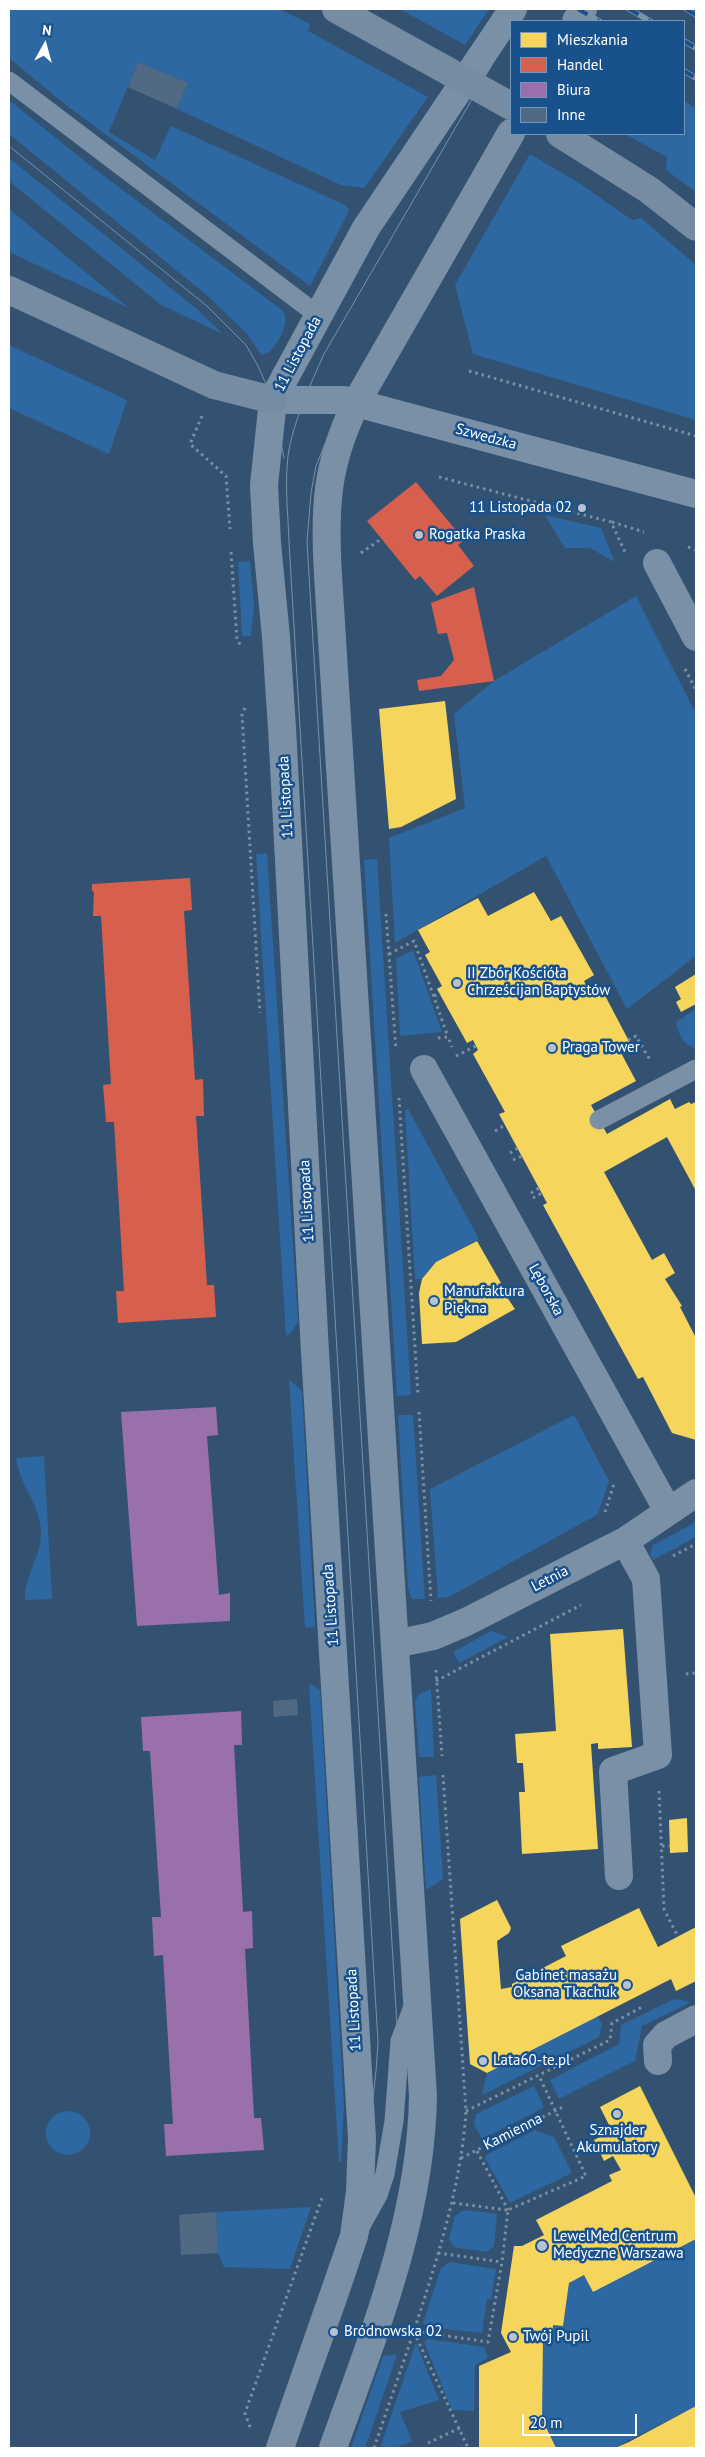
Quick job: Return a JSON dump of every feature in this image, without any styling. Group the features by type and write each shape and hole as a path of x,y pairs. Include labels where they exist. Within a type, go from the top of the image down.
{"main road":[{"path":"336,9 510,105"},
{"path":"562,135 649,190 696,227"},
{"path":"9,290 214,385 273,400"}],"street":[{"name":"11 Listopada","path":"280,2448 354,2236 360,2192 361,2114 315,1352 282,728 264,511 265,477 273,400 343,268 377,210 513,9"},
{"path":"577,20 583,9"},
{"path":"333,2448 397,2264 413,2196 422,2127 418,1995 326,542 326,509 334,456 342,432 356,403 510,134"},
{"name":"Szwedzka","path":"273,400 343,400 696,494"},
{"path":"657,563 696,637"},
{"name":"Lęborska","path":"424,1069 668,1511"},
{"name":"Letnia","path":"395,1644 450,1630 625,1541 696,1493"},
{"path":"619,1876 613,1771 658,1755 646,1579 625,1541"},
{"path":"658,2061 657,2045 666,2034 696,2019"}],"lane":[{"path":"9,81 319,316"},
{"path":"599,1120 696,1069"},
{"path":"354,2236 367,2217 385,2174 394,2121 400,2041 418,1995"}],"path":[{"path":"469,371 696,436"},
{"path":"202,416 190,444 226,476 230,534"},
{"path":"439,477 611,522 627,556"},
{"path":"359,555 381,539"},
{"path":"230,543 237,640 242,648"},
{"path":"683,665 696,690"},
{"path":"249,700 242,714 261,1022"},
{"path":"389,954 414,941 448,1037"},
{"path":"434,996 440,993"},
{"path":"396,1042 396,1052"},
{"path":"456,1057 476,1046"},
{"path":"399,1091 418,1395"},
{"path":"495,1131 505,1125"},
{"path":"507,1154 518,1148"},
{"path":"511,1162 522,1156"},
{"path":"528,1195 540,1188"},
{"path":"531,1199 542,1193"},
{"path":"419,1412 432,1608"},
{"path":"642,1572 696,1544"},
{"path":"436,1681 582,1604"},
{"path":"436,1667 442,1756"},
{"path":"658,1755 664,1909 678,1937"},
{"path":"374,2448 414,2331 452,2202 461,2158 466,2111 443,1775"},
{"path":"662,1846 670,1846"},
{"path":"466,2111 610,2040 612,2023 651,2003"},
{"path":"452,2202 508,2210 586,2176 538,2076"},
{"name":"Kamienna","path":"461,2158 564,2106"},
{"path":"414,2331 488,2342 502,2262 508,2210 477,2151"},
{"path":"248,2435 250,2428 245,2413 325,2188"},
{"path":"438,2253 502,2262"},
{"path":"414,2331 439,2389 460,2428 468,2448"},
{"path":"428,2443 460,2428"}],"shaded area":[{"path":"9,9 279,9 310,24 308,31 428,97 364,188 341,185 177,109 188,83 138,62 109,132 155,160 171,126 345,205 349,210 310,286 66,105 9,58"},
{"path":"400,9 489,9 465,45"},
{"path":"9,100 87,163 283,311 285,327 270,352 261,355 248,335 209,297 9,134"},
{"path":"685,102 696,108 696,192 666,170 667,157 627,135 685,135"},
{"path":"530,154 579,183 632,220 641,218 696,265 696,420 473,354 455,285"},
{"path":"9,158 198,310 223,334 161,305 9,181"},
{"path":"9,209 129,308 9,252"},
{"path":"9,345 127,400 109,454 9,408"},
{"path":"545,515 601,528 615,562 590,548 565,548"},
{"path":"250,561 254,606 251,636 242,636 238,562"},
{"path":"636,596 696,714 696,956 627,1009 546,856 395,943 389,838 465,808 454,714 494,681"},
{"path":"267,853 298,1322 291,1333 286,1336 256,854"},
{"path":"377,859 411,1395 397,1396 364,860"},
{"path":"413,950 442,1032 400,1036 396,959"},
{"path":"696,1009 696,1049 682,1039 676,1022"},
{"path":"408,1109 479,1239 436,1262 422,1279 415,1279 405,1110"},
{"path":"289,1379 302,1391 315,1627 305,1628"},
{"path":"398,1415 413,1415 425,1599 412,1599 408,1588"},
{"path":"574,1415 609,1481 598,1514 449,1597 438,1598 430,1489"},
{"path":"44,1456 52,1599 25,1600 25,1591 38,1551 41,1534 38,1514 18,1468 16,1458"},
{"path":"696,1522 696,1537 653,1560 650,1555 653,1545"},
{"path":"491,1631 508,1637 459,1663 453,1652"},
{"path":"309,1683 320,1690 344,2106 341,2162 339,2162"},
{"path":"431,1689 434,1757 419,1757 415,1702 418,1695"},
{"path":"436,1775 443,1879 426,1890 419,1777"},
{"path":"674,1999 691,2002 642,2026 635,2061 559,2099 550,2080 619,2044 621,2025"},
{"path":"597,2016 602,2024 599,2037 482,2095 487,2073"},
{"path":"534,2086 543,2108 482,2139 474,2124 476,2114"},
{"path":"64,2111 72,2111 84,2117 90,2133 84,2149 72,2155 64,2155 52,2149 46,2137 46,2129 52,2117"},
{"path":"535,2130 554,2137 572,2173 510,2203 485,2158 486,2155"},
{"path":"311,2207 290,2269 224,2267 218,2253 216,2212"},
{"path":"464,2210 497,2214 494,2246 487,2252 454,2247 449,2239 455,2216"},
{"path":"696,2239 696,2406 614,2448 556,2448 542,2419 543,2340 552,2336 553,2325 563,2326 569,2283 584,2275 593,2292"},
{"path":"450,2262 496,2269 491,2299 487,2299 482,2333 428,2327 423,2323 441,2268"},
{"path":"428,2339 484,2347 488,2358 475,2365 474,2411 452,2410 424,2342"},
{"path":"416,2343 439,2400 400,2412 412,2441 395,2448 380,2448"},
{"path":"397,2355 365,2448 351,2448 383,2356"}],"building: Mieszkania":[{"path":"445,701 456,799 401,827 389,829 379,709"},
{"name":"Praga Tower","path":"534,892 551,921 561,916 594,975 584,981 589,991 600,986 631,1045 620,1051 636,1081 591,1105 607,1134 670,1099 675,1109 689,1102 691,1104 696,1102 696,1191 667,1137 604,1172 652,1260 664,1253 675,1273 665,1279 682,1306 680,1307 696,1338 696,1440 672,1433 643,1377 638,1379 543,1205 547,1203 499,1114 505,1112 473,1054 478,1050 473,1040 467,1043 437,989 442,986 425,955 430,952 418,930 478,898 488,916"},
{"path":"696,974 696,1004 681,1012 676,1002 681,999 675,987"},
{"path":"477,1241 501,1283 498,1284 515,1309 456,1342 422,1344 419,1293 422,1279 436,1262"},
{"path":"623,1629 632,1747 598,1749 598,1743 591,1744 598,1849 522,1854 519,1792 525,1792 523,1763 517,1763 515,1734 556,1731 550,1634"},
{"path":"687,1818 688,1852 670,1853 669,1820"},
{"path":"497,1900 511,1928 509,1933 497,1941 501,1989 512,1987 512,1984 566,1956 561,1946 639,1908 658,1947 696,1927 696,1981 676,1991 671,1979 487,2073 470,2064 460,1919"},
{"path":"640,2086 696,2198 696,2239 593,2292 584,2275 569,2283 563,2326 553,2325 552,2336 543,2340 542,2419 556,2448 479,2448 479,2366 511,2352 501,2333 514,2246 522,2246 544,2235 536,2220 612,2181 609,2175 621,2170 613,2156 604,2161 594,2140 612,2131 600,2107"},
{"path":"696,2406 696,2448 615,2448 629,2442"}],"building: Handel":[{"name":"Rogatka Praska","path":"416,482 464,540 458,545 474,566 437,596 420,576 415,580 367,521"},
{"path":"474,587 494,681 419,691 417,680 441,676 454,660 447,633 438,634 431,603"},
{"path":"190,878 192,910 184,911 195,1080 203,1079 204,1116 196,1116 207,1285 214,1285 216,1317 118,1323 116,1291 124,1291 114,1122 106,1122 103,1085 111,1084 101,916 93,916 94,892 92,891 92,884"}],"building: Biura":[{"path":"216,1407 218,1435 207,1436 219,1595 230,1593 230,1621 137,1626 121,1412"},
{"path":"241,1711 242,1745 234,1745 243,1912 252,1911 253,1948 245,1949 254,2118 261,2118 264,2150 166,2156 164,2124 173,2124 163,1955 154,1956 152,1917 161,1917 150,1751 143,1751 141,1717"}],"building: Inne":[{"path":"138,62 188,83 177,109 128,87"},
{"path":"297,1699 298,1715 274,1717 273,1701"},
{"path":"216,2212 218,2253 181,2255 179,2215"}],"tram line":[{"path":"518,20 524,9"},
{"path":"564,20 571,9"},
{"path":"268,2448 321,2299 352,2197 365,2146 378,2042 289,542 287,496 289,449 299,413 324,354 510,34"},
{"path":"293,2448 345,2305 375,2208 387,2159 395,2109 399,2059 307,542 311,493 316,466 343,400 510,113"},
{"path":"9,146 207,306 246,345 258,366 273,400 284,458"}],"railway":[{"path":"578,9 597,20"},
{"path":"629,9 648,20"},
{"path":"686,9 696,15"},
{"path":"685,42 696,48"},
{"path":"685,72 696,78"}],"place":[{"name":"11 Listopada 02","path":"582,508"},
{"name":"Rogatka Praska","path":"419,535"},
{"name":"II Zbór Kościóła Chrześcijan Baptystów","path":"457,983"},
{"name":"Praga Tower","path":"552,1048"},
{"name":"Manufaktura Piękna","path":"434,1301"},
{"name":"Gabinet masażu Oksana Tkachuk","path":"627,1985"},
{"name":"Lata60-te.pl","path":"483,2061"},
{"name":"Sznajder Akumulatory","path":"617,2114"},
{"name":"LewelMed Centrum Medyczne Warszawa","path":"542,2246"},
{"name":"Bródnowska 02","path":"334,2332"},
{"name":"Twój Pupil","path":"513,2337"}]}
